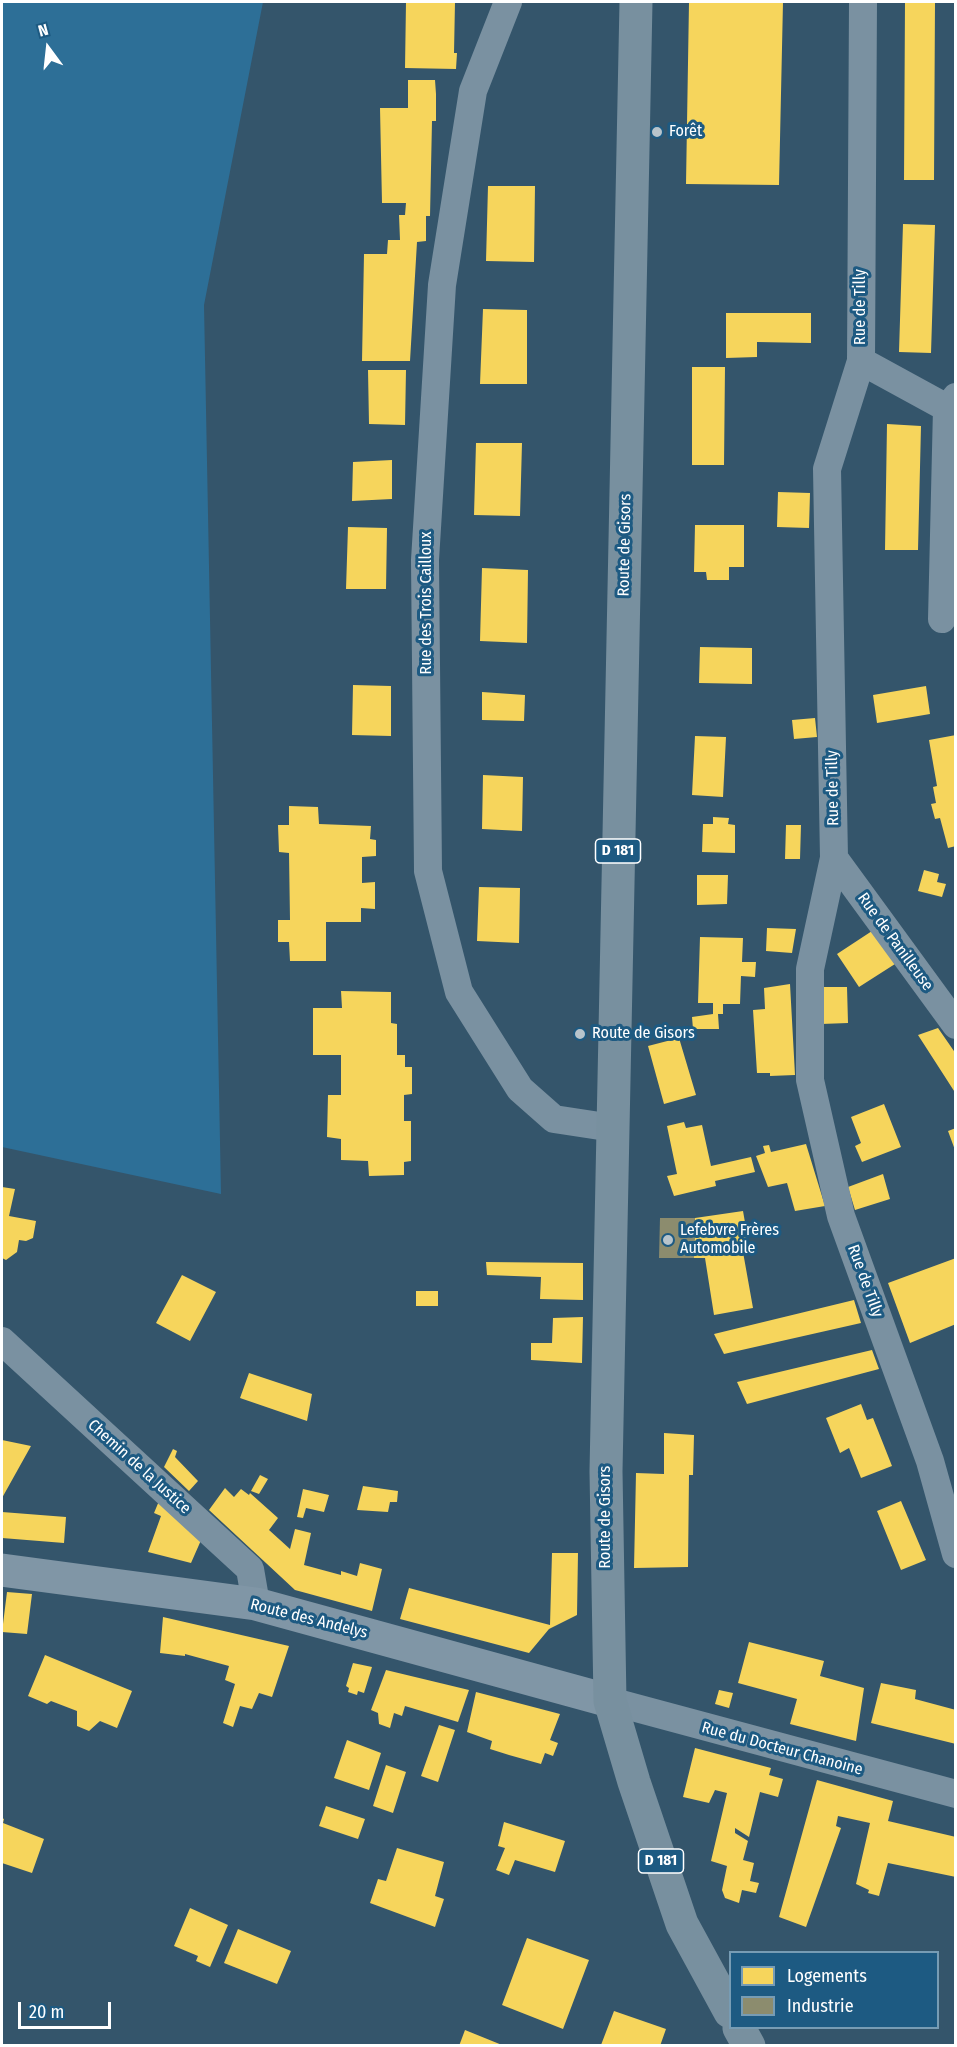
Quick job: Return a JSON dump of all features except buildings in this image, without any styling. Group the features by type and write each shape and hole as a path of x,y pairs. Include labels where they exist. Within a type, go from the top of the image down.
{"main road":[{"name":"Route de Gisors","path":"610,1701 606,1472 636,2"},
{"name":"Route des Andelys","path":"2,1570 256,1604 610,1701"},
{"name":"D 181","path":"610,1701 634,1782 682,1924 729,2010"},
{"path":"740,2029 749,2046"}],"street":[{"name":"Rue des Trois Cailloux","path":"508,2 473,91 442,285 425,560 428,871 459,992 520,1089 554,1119 613,1128"},
{"name":"Rue de Tilly","path":"863,2 861,361 827,469 834,858 810,969 810,1080 841,1216 930,1461 956,1554"},
{"path":"861,361 951,403 942,619"},
{"name":"Rue de Panilleuse","path":"834,858 956,1025"},
{"name":"Chemin de la Justice","path":"2,1341 250,1569 256,1604"},
{"name":"Rue du Docteur Chanoine","path":"610,1701 956,1794"}],"shaded area":[{"path":"2,2 263,2 204,305 221,1194 2,1147"}],"place":[{"name":"Forêt","path":"657,132"},
{"name":"Route de Gisors","path":"580,1034"},
{"name":"Lefebvre Frères Automobile","path":"668,1240"}]}
